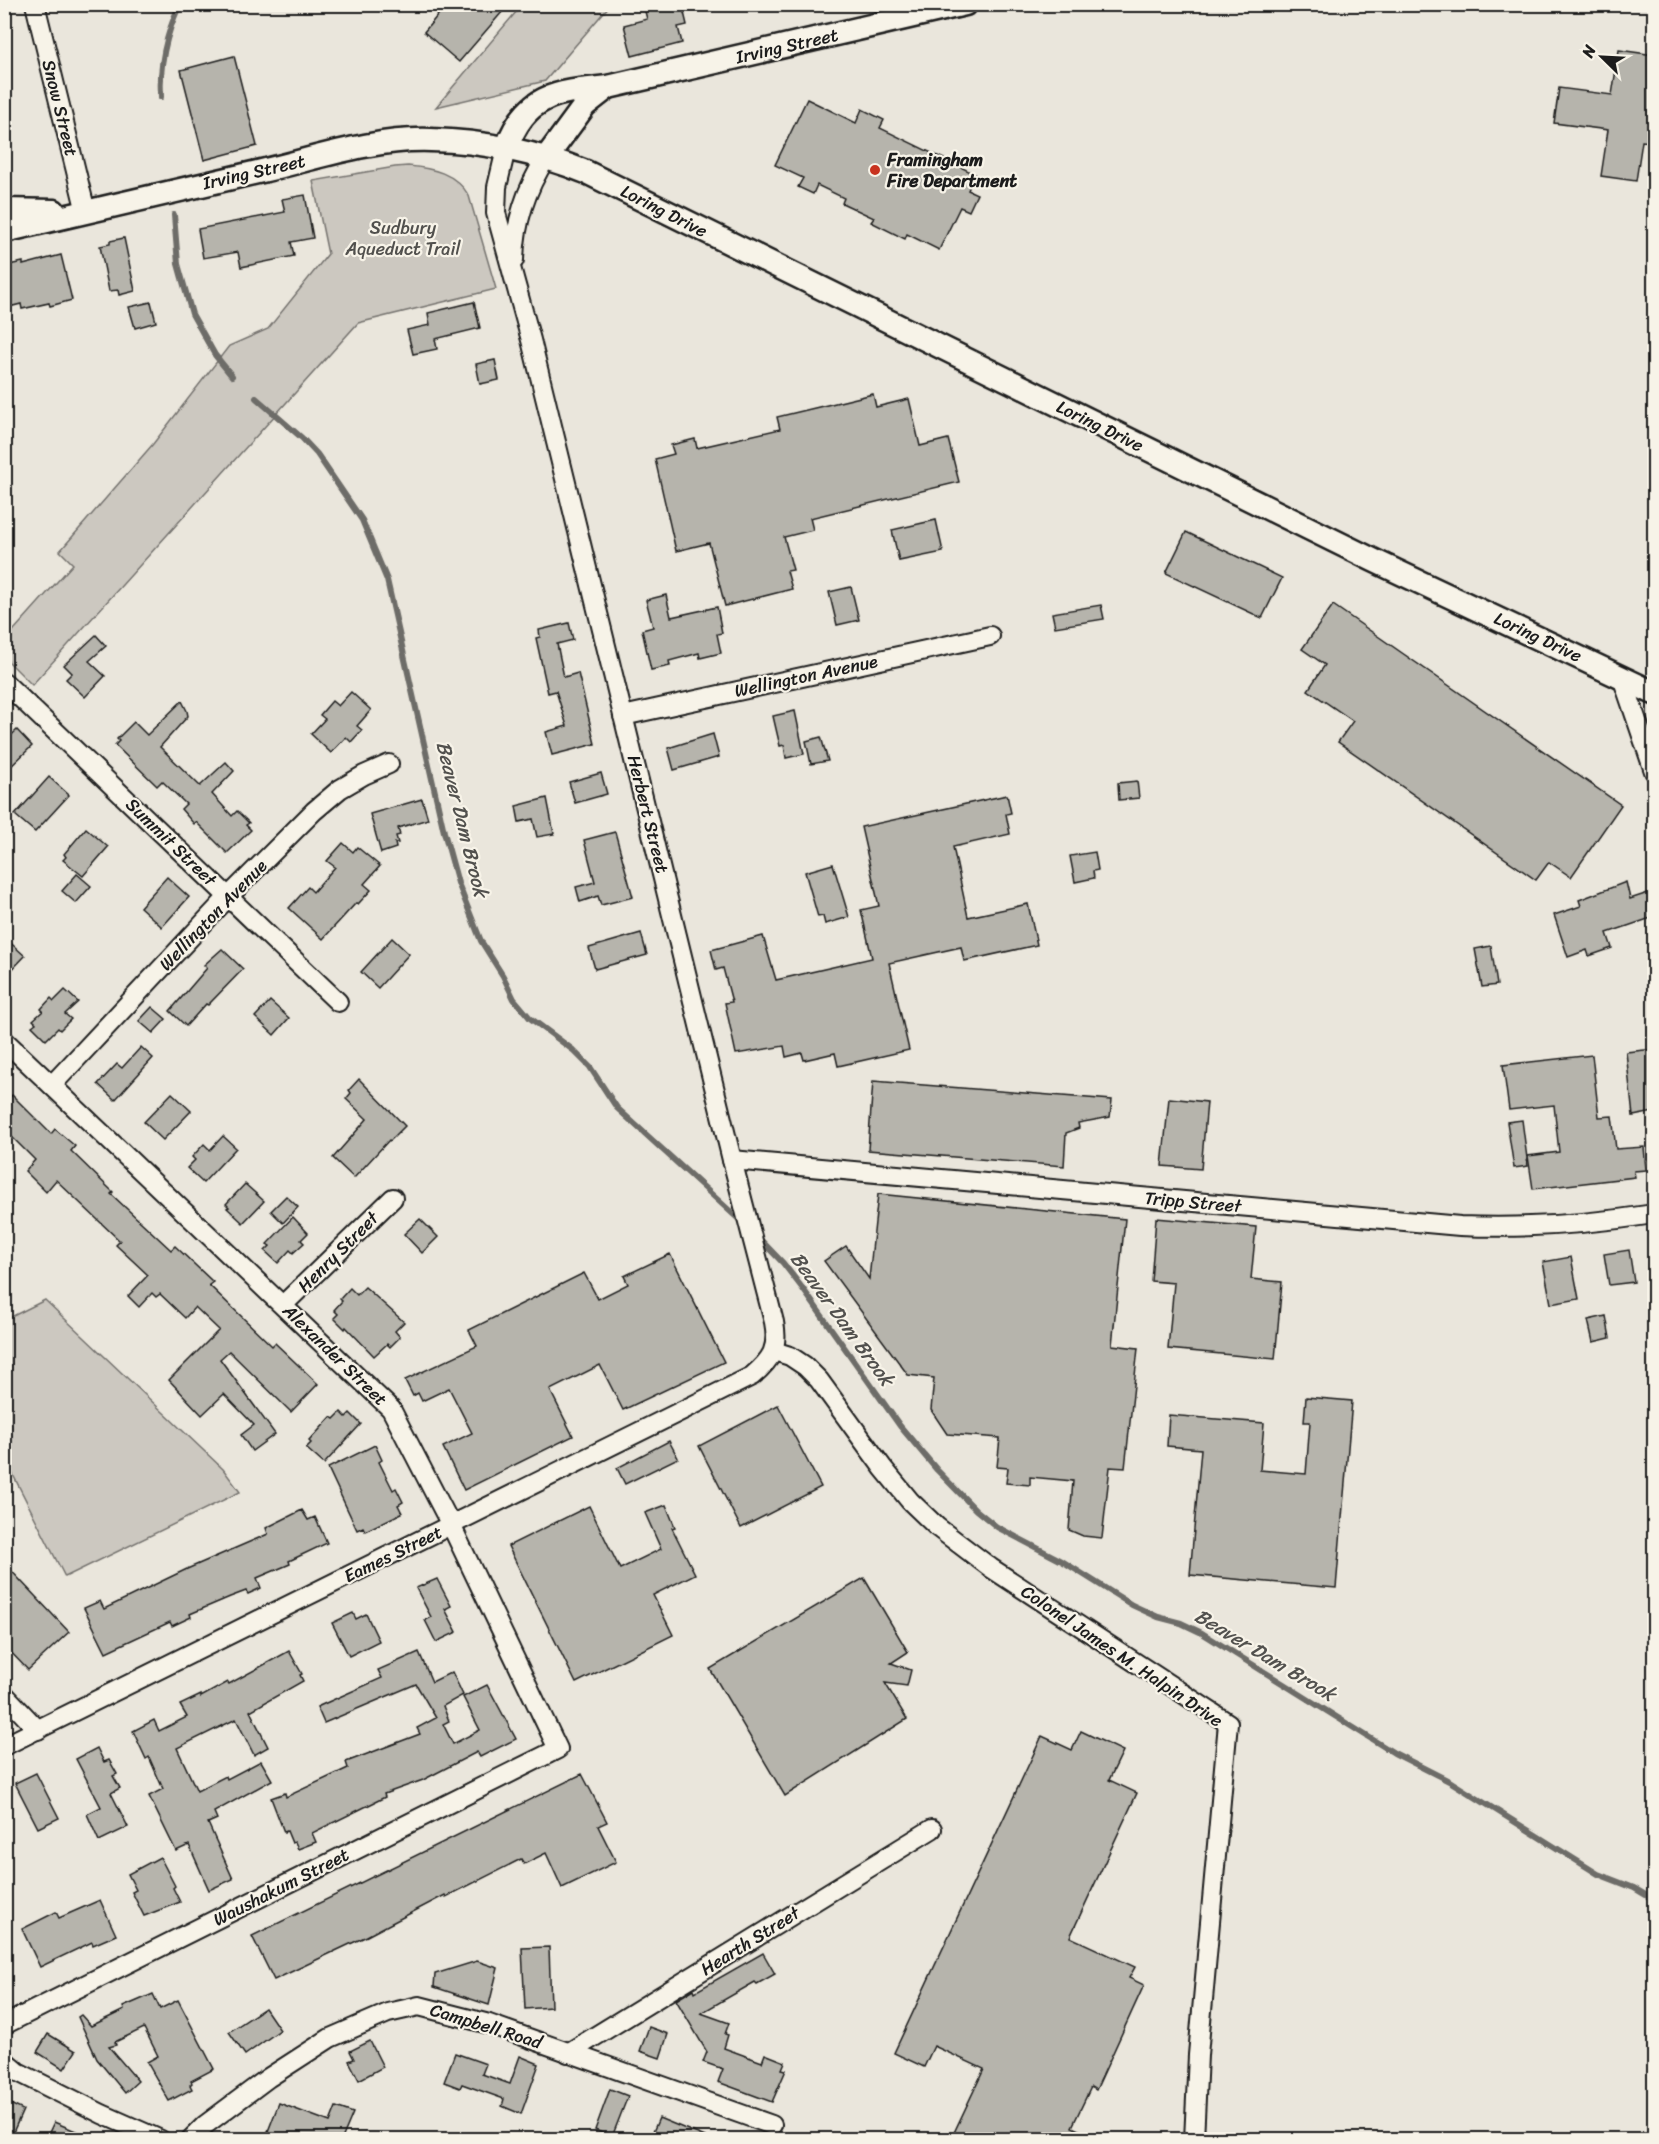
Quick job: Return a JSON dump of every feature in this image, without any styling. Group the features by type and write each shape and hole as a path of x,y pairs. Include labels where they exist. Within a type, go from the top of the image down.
{"street":[{"name":"Snow Street","path":"35,4 86,212"},
{"name":"Irving Street","path":"506,149 515,126 526,112 539,102 564,92 608,87 965,4"},
{"name":"Irving Street","path":"4,231 377,144 431,140 506,149 546,158 585,105 608,87"},
{"name":"Herbert Street","path":"506,149 495,205 498,222 515,277 777,1336 774,1351"},
{"name":"Herbert Street","path":"515,277 514,252 519,217 531,185 546,158"},
{"name":"Loring Drive","path":"546,158 586,172 1373,560 1654,693"},
{"path":"4,210 86,212"},
{"name":"Wellington Avenue","path":"623,716 990,636"},
{"path":"1622,677 1654,771"},
{"name":"Summit Street","path":"4,682 338,1002"},
{"name":"Wellington Avenue","path":"52,1085 228,897 322,803 364,775 389,764"},
{"name":"Alexander Street","path":"4,1040 391,1409 451,1525 558,1749"},
{"name":"Tripp Street","path":"732,1160 1460,1226 1522,1227 1601,1222 1654,1214"},
{"name":"Henry Street","path":"283,1305 393,1198"},
{"name":"Eames Street","path":"4,1746 752,1376 765,1365 774,1351"},
{"name":"Colonel James M. Halpin Drive","path":"774,1351 790,1356 805,1366 819,1380 910,1501 945,1534 991,1568 1228,1723 1198,2055 1194,2139"},
{"path":"4,1694 38,1730"},
{"name":"Waushakum Street","path":"4,2025 558,1749"},
{"name":"Hearth Street","path":"568,2053 932,1829"},
{"name":"Campbell Road","path":"190,2139 268,2078 330,2038 388,2013 419,2006 489,2024 772,2125"},
{"path":"4,2060 18,2072 102,2114 161,2139"}],"green space":[{"path":"522,5 610,5 545,81 436,107"},
{"name":"Sudbury Aqueduct Trail","path":"408,166 443,173 464,188 469,196 496,289 358,323 32,685 5,658 5,640 73,564 60,551 153,444 229,346 268,329 328,254 313,181"},
{"path":"45,1300 223,1469 240,1492 65,1577 8,1465 5,1466 5,1320"}],"building":[{"path":"447,4 509,4 459,62 424,32"},
{"path":"643,4 682,4 687,25 678,27 682,43 632,56 624,25 647,19"},
{"path":"1619,50 1654,55 1651,100 1654,101 1654,138 1651,138 1651,142 1642,141 1636,181 1601,176 1608,130 1554,123 1559,88 1612,95"},
{"path":"234,56 257,146 204,160 181,70"},
{"name":"Framingham Fire Department","path":"807,99 856,123 862,109 884,120 880,128 975,174 968,190 977,194 969,211 960,207 939,250 907,234 905,239 871,222 874,218 842,203 844,198 817,185 813,194 798,187 803,178 775,165"},
{"path":"305,195 313,238 291,242 294,256 241,267 238,252 203,258 198,229 285,212 282,199"},
{"path":"124,238 135,291 119,295 118,290 109,291 100,246"},
{"path":"61,255 72,300 50,306 49,303 22,309 21,304 9,307 4,287 4,266 23,262 23,265"},
{"path":"151,302 156,322 135,328 129,307"},
{"path":"474,302 480,328 435,339 437,349 413,354 407,330 430,325 428,313"},
{"path":"495,360 499,380 480,384 476,364"},
{"path":"873,394 876,407 909,399 920,446 948,439 959,482 810,518 813,530 784,537 793,570 787,571 792,589 725,606 709,543 676,551 655,459 674,454 671,445 695,439 697,448 780,429 777,417"},
{"path":"936,520 943,552 899,561 892,530"},
{"path":"1186,532 1282,578 1262,618 1166,573"},
{"path":"851,587 859,620 837,625 829,592"},
{"path":"666,595 671,617 717,607 722,633 717,634 721,653 700,658 699,653 669,661 670,666 651,670 642,630 653,627 646,600"},
{"path":"1101,605 1104,619 1055,627 1052,613"},
{"path":"1333,605 1621,805 1571,877 1549,862 1536,880 1338,742 1353,721 1308,690 1325,665 1302,649"},
{"path":"569,623 573,640 557,644 564,677 578,673 595,744 552,755 546,732 567,726 556,691 548,693 536,638 540,637 539,630"},
{"path":"96,635 106,646 89,661 105,676 85,697 66,679 72,673 64,665"},
{"path":"351,692 371,710 357,726 362,730 351,742 346,737 331,753 311,734 325,719 320,715 332,701 338,706"},
{"path":"182,701 188,716 160,747 200,786 226,762 234,771 212,794 232,816 237,811 249,823 246,825 251,830 227,853 196,822 194,824 181,809 186,804 162,781 157,786 115,745 119,741 117,739 134,722 147,735"},
{"path":"795,711 804,754 786,758 784,745 780,746 773,716"},
{"path":"17,730 32,746 4,773 4,742"},
{"path":"713,734 719,757 674,770 668,748"},
{"path":"821,737 828,761 811,764 806,741"},
{"path":"601,773 607,794 575,803 569,782"},
{"path":"49,777 69,795 35,832 15,815"},
{"path":"1137,781 1139,798 1119,800 1118,783"},
{"path":"1007,795 1011,813 1006,814 1010,834 953,847 968,917 1028,904 1037,945 964,961 961,947 889,963 909,1050 838,1066 835,1053 804,1060 802,1053 786,1057 784,1046 736,1054 725,1003 732,1002 723,968 716,970 711,950 763,936 776,980 872,958 861,910 879,906 861,827"},
{"path":"547,798 554,834 537,837 533,819 519,822 516,806"},
{"path":"422,799 428,819 398,828 400,835 396,836 398,843 395,843 396,848 381,853 370,814"},
{"path":"86,828 108,847 83,876 63,860 66,857 64,854"},
{"path":"615,832 633,897 601,905 598,896 580,902 576,887 595,882 584,840"},
{"path":"343,843 353,852 357,847 380,866 364,884 371,890 323,939 289,908 308,887 313,892 335,867 327,861"},
{"path":"1095,852 1098,870 1093,871 1094,878 1075,882 1070,856"},
{"path":"833,864 849,917 825,924 823,916 818,917 805,872"},
{"path":"77,874 91,886 76,903 62,891"},
{"path":"167,877 189,897 162,927 140,907"},
{"path":"1626,882 1630,899 1654,891 1654,917 1607,933 1612,948 1589,956 1587,950 1568,957 1554,915 1581,906 1579,900"},
{"path":"641,933 647,955 595,969 589,948"},
{"path":"4,937 25,956 4,978"},
{"path":"392,938 409,954 378,988 361,972"},
{"path":"1491,946 1497,985 1482,987 1475,949"},
{"path":"222,949 243,969 186,1026 170,1011 207,968 204,965"},
{"path":"65,990 78,1002 65,1014 71,1019 46,1040 32,1026 36,1023 33,1020 43,1011 41,1009 51,998 54,1001"},
{"path":"270,1001 289,1018 274,1035 255,1017"},
{"path":"152,1007 166,1019 153,1033 139,1021"},
{"path":"141,1047 153,1058 115,1100 98,1084 117,1064 122,1068"},
{"path":"1654,1049 1654,1112 1633,1116 1626,1052"},
{"path":"1592,1055 1599,1117 1612,1116 1616,1149 1644,1147 1646,1170 1634,1171 1635,1177 1533,1189 1528,1156 1559,1152 1554,1105 1509,1110 1503,1065"},
{"path":"359,1079 405,1126 354,1178 333,1158 367,1119 346,1099 351,1093 349,1090"},
{"path":"873,1081 1112,1100 1110,1117 1078,1123 1079,1128 1066,1133 1064,1166 868,1150"},
{"path":"172,1093 191,1111 163,1140 144,1122"},
{"path":"12,1095 51,1134 55,1129 75,1146 71,1151 113,1192 111,1194 171,1250 175,1246 213,1282 209,1285 272,1346 275,1343 318,1384 291,1412 229,1351 220,1359 275,1434 252,1451 241,1435 254,1425 224,1394 202,1415 169,1380 219,1330 195,1307 185,1318 160,1294 156,1297 152,1293 139,1307 128,1296 148,1275 116,1245 120,1241 56,1180 46,1192 25,1171 35,1160 4,1129 4,1104"},
{"path":"1169,1098 1207,1102 1201,1169 1162,1166"},
{"path":"1522,1120 1528,1166 1514,1168 1507,1122"},
{"path":"223,1136 236,1148 203,1183 187,1168 195,1160 192,1157 204,1144 210,1150"},
{"path":"245,1184 264,1201 243,1223 227,1208 229,1207 226,1204"},
{"path":"878,1194 1125,1219 1112,1345 1138,1348 1125,1468 1110,1467 1102,1538 1083,1536 1069,1530 1073,1481 1030,1477 1030,1485 1006,1483 1008,1468 997,1467 1000,1438 947,1434 931,1410 934,1378 908,1375 824,1261 846,1246 869,1279"},
{"path":"286,1196 298,1207 283,1223 271,1211"},
{"path":"293,1217 308,1233 301,1240 304,1243 293,1253 290,1250 278,1263 265,1251 270,1246 267,1244"},
{"path":"1156,1218 1256,1227 1251,1279 1282,1282 1275,1359 1168,1349 1174,1283 1151,1281"},
{"path":"420,1219 438,1237 422,1253 404,1234"},
{"path":"1629,1250 1634,1282 1609,1285 1604,1254"},
{"path":"670,1254 724,1362 623,1410 600,1365 550,1390 573,1436 464,1490 443,1447 472,1433 449,1388 422,1401 418,1393 413,1396 405,1380 477,1346 469,1330 584,1273 598,1299 628,1284 624,1276"},
{"path":"1571,1257 1579,1299 1551,1304 1543,1262"},
{"path":"365,1287 404,1322 395,1331 400,1337 390,1347 387,1344 374,1356 334,1318 338,1314 334,1310 350,1288 357,1295"},
{"path":"1606,1316 1610,1338 1593,1342 1588,1320"},
{"path":"1306,1397 1352,1401 1336,1588 1190,1575 1201,1449 1167,1446 1169,1415 1264,1423 1260,1470 1306,1474 1310,1422 1304,1422"},
{"path":"778,1405 821,1487 741,1528 699,1446"},
{"path":"341,1412 346,1417 350,1413 361,1424 324,1464 306,1448 311,1443 309,1441 331,1417 334,1419"},
{"path":"669,1441 678,1458 625,1484 617,1468"},
{"path":"375,1445 382,1460 379,1462 393,1490 396,1488 403,1502 398,1505 402,1513 365,1531 363,1527 357,1530 328,1468"},
{"path":"666,1505 675,1527 672,1528 695,1574 653,1595 673,1635 576,1683 508,1546 589,1506 620,1569 661,1549 645,1513"},
{"path":"302,1510 308,1520 315,1517 327,1543 289,1561 290,1564 257,1578 261,1588 248,1594 246,1591 230,1597 190,1614 191,1617 172,1626 170,1622 106,1652 84,1608 100,1601 104,1609 187,1569 268,1534 266,1528"},
{"path":"4,1563 69,1632 28,1670 4,1645"},
{"path":"864,1578 908,1652 891,1663 911,1670 907,1686 885,1683 907,1719 785,1796 710,1669"},
{"path":"437,1579 451,1606 445,1609 457,1632 436,1642 425,1620 431,1617 416,1588"},
{"path":"353,1613 356,1619 366,1614 379,1641 349,1656 332,1623"},
{"path":"289,1651 302,1674 300,1675 303,1681 250,1711 268,1747 254,1755 236,1719 177,1748 197,1791 226,1776 227,1779 261,1761 272,1780 214,1812 217,1819 208,1823 233,1879 209,1890 189,1845 176,1851 149,1796 163,1789 149,1757 146,1759 133,1731 154,1720 159,1731 187,1717 180,1705 201,1695 201,1697 228,1682 229,1684"},
{"path":"419,1652 432,1682 452,1672 463,1695 443,1706 449,1721 443,1724 453,1744 480,1730 463,1697 487,1685 516,1739 480,1757 477,1752 423,1780 384,1794 385,1797 312,1833 316,1842 298,1849 295,1842 292,1843 287,1831 284,1832 271,1798 285,1793 286,1797 348,1768 346,1762 420,1734 417,1728 436,1718 416,1684 324,1723 317,1707 382,1678 378,1670"},
{"path":"1081,1731 1123,1751 1109,1780 1137,1793 1070,1937 1135,1967 1129,1978 1144,1985 1096,2090 1091,2087 1072,2127 1098,2139 951,2139 984,2069 934,2046 924,2067 894,2053 1042,1736 1072,1750"},
{"path":"97,1748 104,1762 109,1760 117,1774 113,1776 120,1788 111,1793 128,1827 99,1841 87,1814 101,1807 76,1759"},
{"path":"36,1773 59,1818 38,1828 15,1783"},
{"path":"582,1774 607,1822 598,1826 616,1862 562,1888 546,1853 524,1864 521,1859 274,1980 252,1936"},
{"path":"160,1857 175,1886 173,1888 180,1902 144,1916 132,1892 136,1890 128,1874"},
{"path":"100,1900 116,1935 93,1945 92,1942 40,1967 22,1929 56,1912 59,1918"},
{"path":"549,1947 551,2007 525,2009 522,1948"},
{"path":"763,1953 775,1974 757,1984 755,1982 701,2013 729,2023 724,2048 762,2062 765,2054 785,2062 782,2069 786,2070 772,2102 718,2082 723,2069 703,2062 707,2052 676,2000 694,1989 695,1992"},
{"path":"477,1961 498,1968 489,2005 434,1987 435,1974"},
{"path":"153,1994 160,2009 178,2000 214,2069 191,2081 192,2089 169,2101 147,2062 158,2056 144,2028 109,2047 138,2081 125,2093 97,2059 78,2017 81,2015 91,2026 124,2010 123,2007"},
{"path":"265,2008 280,2030 245,2055 229,2032"},
{"path":"649,2027 668,2034 660,2058 640,2051"},
{"path":"48,2034 76,2051 64,2069 37,2052"},
{"path":"370,2041 383,2067 359,2080 349,2061 354,2059 350,2051"},
{"path":"455,2053 486,2064 482,2074 510,2084 520,2056 539,2064 521,2114 502,2106 504,2099 462,2084 460,2088 444,2082"},
{"path":"610,2089 628,2096 612,2137 595,2130"},
{"path":"4,2101 23,2110 10,2139 4,2139"},
{"path":"279,2103 330,2122 336,2107 353,2113 342,2139 265,2139"},
{"path":"659,2118 710,2139 650,2139"},
{"path":"54,2122 95,2139 46,2139"}],"waterway":[{"name":"Beaver Dam Brook","path":"161,97 164,49 180,4"},
{"name":"Beaver Dam Brook","path":"174,215 178,264 192,314 215,355 232,376"},
{"name":"Beaver Dam Brook","path":"256,398 317,454 362,520 387,580 444,832 458,883 481,941 503,976 514,999 530,1018 573,1050 590,1067 617,1108 743,1223"},
{"name":"Beaver Dam Brook","path":"757,1236 783,1263 803,1289 900,1426 937,1470 976,1510 997,1527 1062,1561 1132,1605 1202,1633 1394,1753 1451,1782 1598,1874 1634,1888 1654,1900"}],"place":[{"name":"Framingham Fire Department","path":"875,170"}]}
